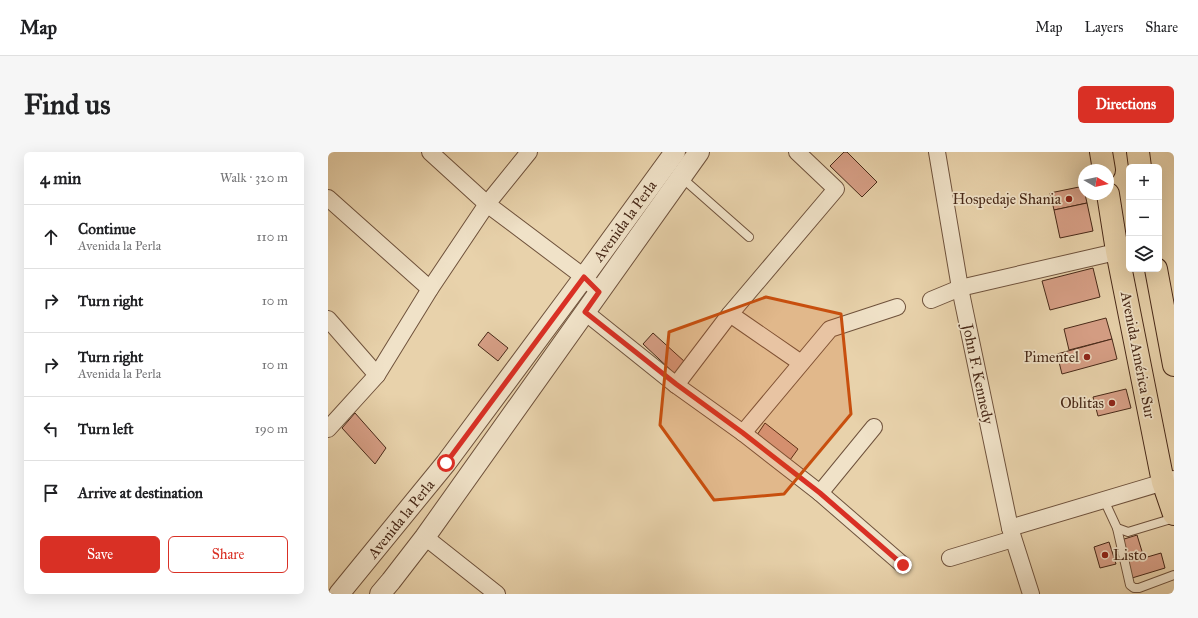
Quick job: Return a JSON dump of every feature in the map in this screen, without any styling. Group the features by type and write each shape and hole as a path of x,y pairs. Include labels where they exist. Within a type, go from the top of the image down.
{"main road":[{"path":"1101,152 1103,164"},
{"path":"1138,152 1140,164"},
{"name":"Avenida América Sur","path":"1110,200 1123,250 1174,514"},
{"path":"1157,272 1174,365"}],"street":[{"path":"430,152 487,204 584,277 599,292"},
{"path":"329,426 377,375 430,289 487,204 529,152"},
{"name":"Avenida la Perla","path":"339,594 446,463 675,152"},
{"name":"Avenida la Perla","path":"380,594 425,537 699,152"},
{"path":"676,384 730,314 836,189 797,152"},
{"name":"John F. Kennedy","path":"937,152 960,288 1011,534 1031,594"},
{"path":"328,198 430,289"},
{"path":"931,300 960,288 1123,250"},
{"path":"743,433 830,329 897,306"},
{"path":"585,312 676,384 743,433 820,493 903,565"},
{"path":"730,314 801,363"},
{"path":"328,319 377,375"},
{"path":"820,493 874,427"},
{"path":"950,558 1104,500 1168,480"},
{"path":"425,537 497,594"}],"lane":[{"path":"681,177 749,237"},
{"path":"1104,500 1117,528 1130,586 1139,588 1174,575"},
{"path":"1117,528 1128,532 1174,518"}],"highlighted area":[{"path":"766,297 841,314 851,414 784,494 714,500 660,425 669,332"}],"building":[{"path":"844,152 847,152 877,182 862,197 830,166"},
{"name":"Hospedaje Shania","path":"1078,187 1078,200 1086,200 1087,203 1054,210 1050,193"},
{"path":"1087,203 1093,231 1060,238 1054,210"},
{"path":"1093,268 1100,297 1050,310 1042,281"},
{"path":"1106,318 1112,339 1069,350 1064,329"},
{"path":"488,332 508,348 498,361 478,345"},
{"path":"653,333 685,362 675,374 643,344"},
{"name":"Pimentel","path":"1112,339 1117,359 1062,374 1057,354"},
{"name":"Oblitas","path":"1126,389 1131,408 1098,416 1093,397"},
{"path":"355,413 386,448 375,464 342,428"},
{"path":"765,423 798,449 790,460 757,435"},
{"path":"1137,535 1144,558 1161,553 1165,568 1132,578 1121,540"},
{"name":"Listo","path":"1109,542 1116,564 1100,568 1094,547"}],"place":[{"name":"Hospedaje Shania","path":"1069,199"},
{"name":"Pimentel","path":"1087,357"},
{"name":"Oblitas","path":"1112,403"},
{"name":"Listo","path":"1105,555"}],"route":[{"path":"446,463 584,277 599,292 585,312 676,384 743,433 820,493 903,565"}]}
